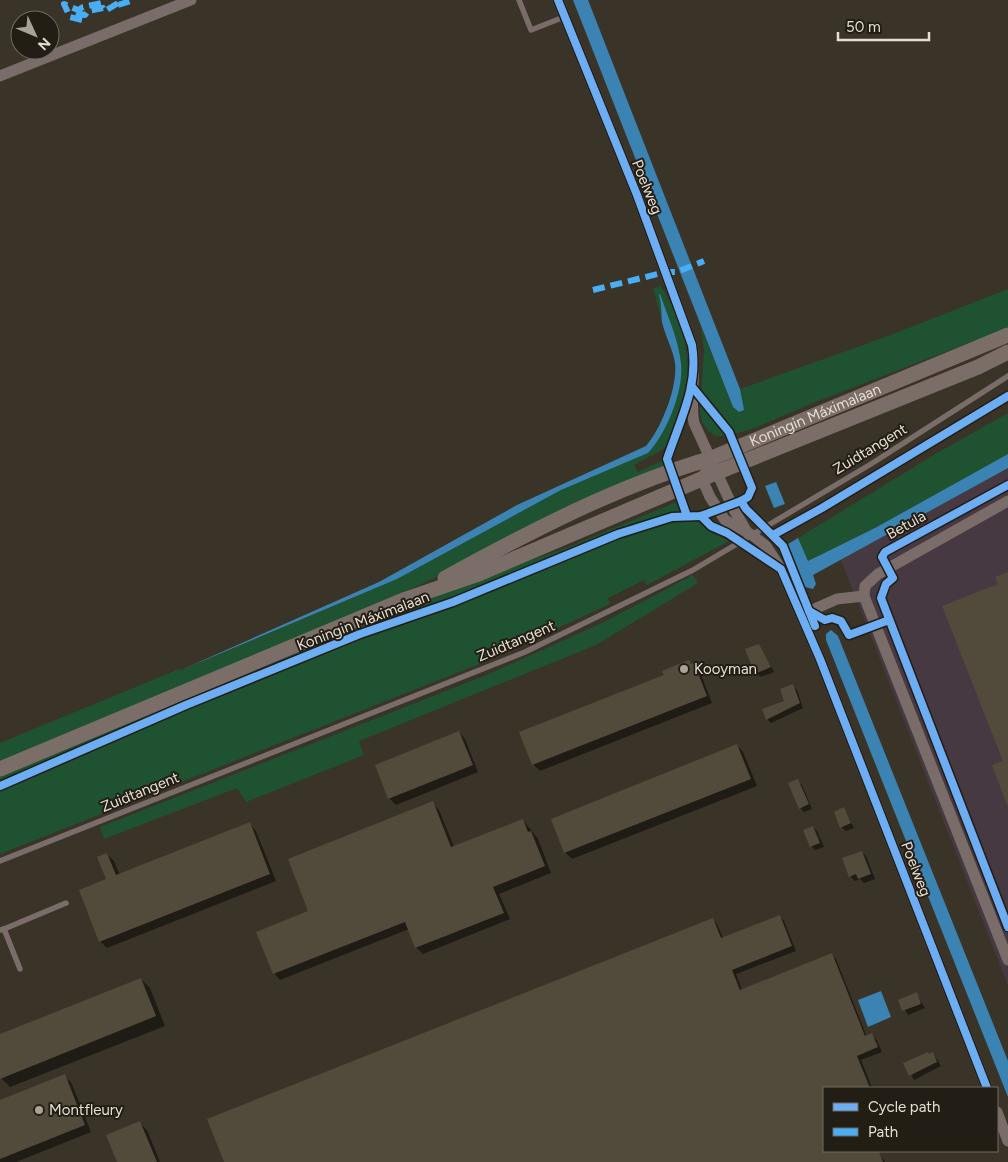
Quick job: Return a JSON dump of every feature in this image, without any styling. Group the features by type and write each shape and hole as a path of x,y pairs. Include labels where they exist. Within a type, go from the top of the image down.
{"main road":[{"name":"Koningin Máximalaan","path":"406,599 588,504 670,470 712,458 1008,335"},
{"name":"Koningin Máximalaan","path":"0,769 406,599 476,575 718,472 978,367 1008,352"}],"street":[{"path":"0,76 191,0"},
{"name":"Poelweg","path":"558,0 637,195 688,331 695,359 692,410 694,423 712,458 734,510 749,533 776,558 801,615 987,1087"},
{"path":"702,479 712,458"},
{"name":"Poelweg","path":"702,479 710,497 725,520 749,533"},
{"name":"Betula","path":"864,596 865,586 878,574 1008,500"},
{"path":"801,615 837,599 864,596 1008,960"},
{"path":"998,1115 1008,1141"}],"lane":[{"path":"519,0 530,30 564,16"},
{"name":"Zuidtangent","path":"0,861 525,652 693,570 749,533 871,464 1008,376"},
{"path":"20,969 2,929 66,903"}],"shaded area":[{"path":"1008,460 1008,985 836,547"}],"green space":[{"path":"661,286 674,311 683,337 688,365 686,399 667,447 634,465 638,472 664,460 666,468 392,598 0,761 0,743 179,669 181,670 397,579 561,490 648,453 671,414 681,366 660,295 663,306 662,321 653,288"},
{"path":"1008,289 1008,327 997,332 813,403 752,429 727,436 716,436 708,431 702,422 700,410 704,351 701,327 733,407 739,412 743,410 740,389 888,336"},
{"path":"1008,413 1008,454 875,528 808,561 798,538 937,453"},
{"path":"679,501 683,513 619,532 449,601 378,625 58,756 0,782 0,776 493,572 561,550"},
{"path":"696,520 710,532 729,541 647,585 644,580 608,598 610,604 482,663 0,854 0,788 167,716 364,637 464,602 594,548 665,521"},
{"path":"693,575 698,583 596,645 359,741 364,755 246,802 237,788 104,839 100,827 489,674 604,622"}],"water":[{"path":"573,0 588,0 740,389 744,410 739,412 733,407"},
{"path":"660,294 678,347 681,375 677,399 667,424 648,453 561,490 397,579 181,670 379,582 517,505 646,446 663,419 674,384 675,363 662,322"},
{"path":"1008,454 1008,468 813,575 816,584 813,589 805,587 788,544 798,538 808,561 875,528"},
{"path":"776,482 785,504 774,508 765,486"},
{"path":"831,630 838,636 1008,1061 1008,1097 826,640 826,634"},
{"path":"881,991 891,1017 868,1027 858,1000"}],"building":[{"path":"1008,572 1007,805 992,765 1003,761 942,606 998,584 995,577"},
{"path":"759,644 771,667 755,674 745,649"},
{"path":"689,660 691,664 694,663 707,696 532,765 519,732 664,675 662,671"},
{"path":"793,684 800,703 766,720 762,709 784,701 780,689"},
{"path":"459,731 473,765 388,799 375,765"},
{"path":"737,744 751,779 564,853 551,819"},
{"path":"798,779 809,804 799,809 788,783"},
{"path":"433,801 451,847 523,819 528,832 531,831 545,866 493,887 504,913 415,948 405,922 273,974 256,932 308,911 288,859"},
{"path":"844,807 851,823 840,828 834,812"},
{"path":"250,822 270,874 99,942 79,890 106,879 97,857 107,853 116,875"},
{"path":"813,826 820,843 810,847 803,830"},
{"path":"862,851 871,874 858,879 856,874 849,877 842,858"},
{"path":"780,915 792,946 732,970 740,990 832,953 865,1036 872,1033 878,1047 857,1056 870,1087 823,1087 823,1152 879,1152 883,1162 224,1162 207,1119 713,918 721,938"},
{"path":"141,978 156,1016 0,1079 0,1034"},
{"path":"917,992 921,1004 902,1011 898,1000"},
{"path":"928,1052 929,1054 933,1052 937,1062 909,1076 903,1063"},
{"name":"Montfleury","path":"65,1074 85,1125 0,1159 0,1100"},
{"path":"140,1121 157,1162 117,1162 106,1135"}],"marked path":[{"path":"82,20 70,17 64,4 78,10 102,3 101,0"},
{"path":"76,13 85,15 88,11 103,8 105,11 123,0"},
{"path":"118,5 134,0"},
{"path":"593,290 666,272 677,272 704,261"}],"cycle path":[{"path":"558,0 637,195 692,345 693,375 691,389 667,459 687,516"},
{"path":"0,786 186,705 360,634 453,602 618,534 672,517 701,516 748,497 752,488 729,432 693,388"},
{"path":"773,535 822,508 1008,396"},
{"path":"1008,485 885,552 882,557 893,578 886,584 881,598 1008,927"},
{"path":"741,501 746,509 783,546 815,626"},
{"path":"701,516 711,526 727,533 781,569 820,659 987,1087"},
{"path":"809,611 825,620 832,618 841,621 849,635 889,620"}],"place":[{"name":"Kooyman","path":"684,669"},
{"name":"Montfleury","path":"39,1110"}]}
